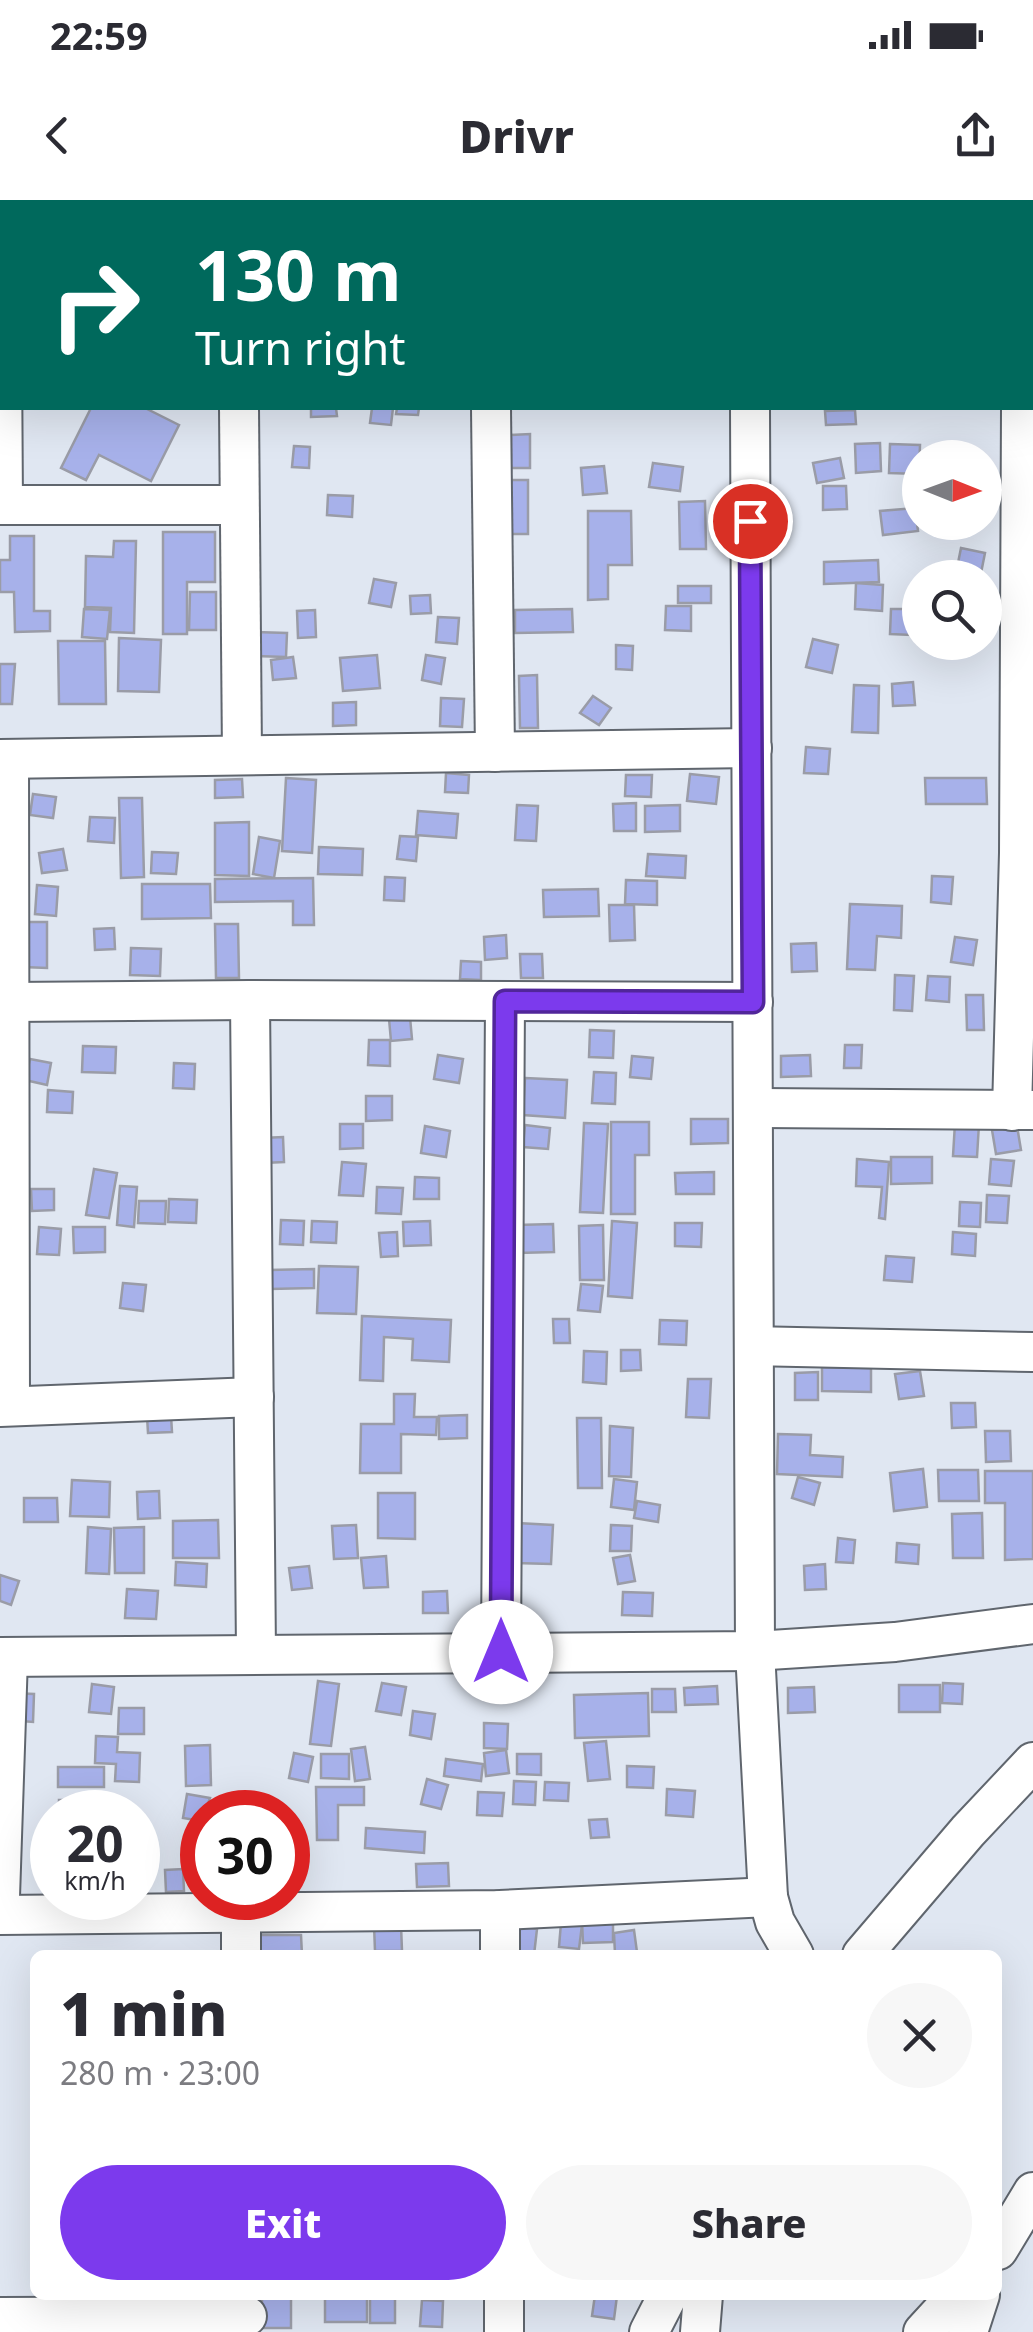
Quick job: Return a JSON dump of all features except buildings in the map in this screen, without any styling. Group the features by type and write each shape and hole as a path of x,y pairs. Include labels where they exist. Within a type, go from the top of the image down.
{"street":[{"path":"1,410 1,505 239,505"},
{"path":"239,410 242,756"},
{"path":"491,410 494,752"},
{"path":"750,410 755,1650 768,1897 775,1922 790,1950"},
{"path":"754,1108 1023,1111 1027,601 1022,410"},
{"path":"254,1397 5,1406 11,1002 4,759 752,748"},
{"path":"250,1000 256,1652"},
{"path":"501,1652 505,1001"},
{"path":"11,1002 753,1002"},
{"path":"754,1346 1033,1352"},
{"path":"0,1897 4,1657 755,1650 895,1642 1033,1624"},
{"path":"866,1950 1033,1762"},
{"path":"310,1912 500,1910 768,1897"},
{"path":"500,1910 500,1950"},
{"path":"0,1915 180,1914"},
{"path":"241,1920 241,1950"},
{"path":"1002,2243 1033,2192"},
{"path":"504,2300 504,2332"},
{"path":"649,2332 665,2300"},
{"path":"700,2332 703,2300"},
{"path":"923,2332 952,2300"},
{"path":"968,2332 978,2300"},
{"path":"0,2317 247,2314"}],"route":[{"path":"501,1652 505,1001 753,1002 750,521"}]}
